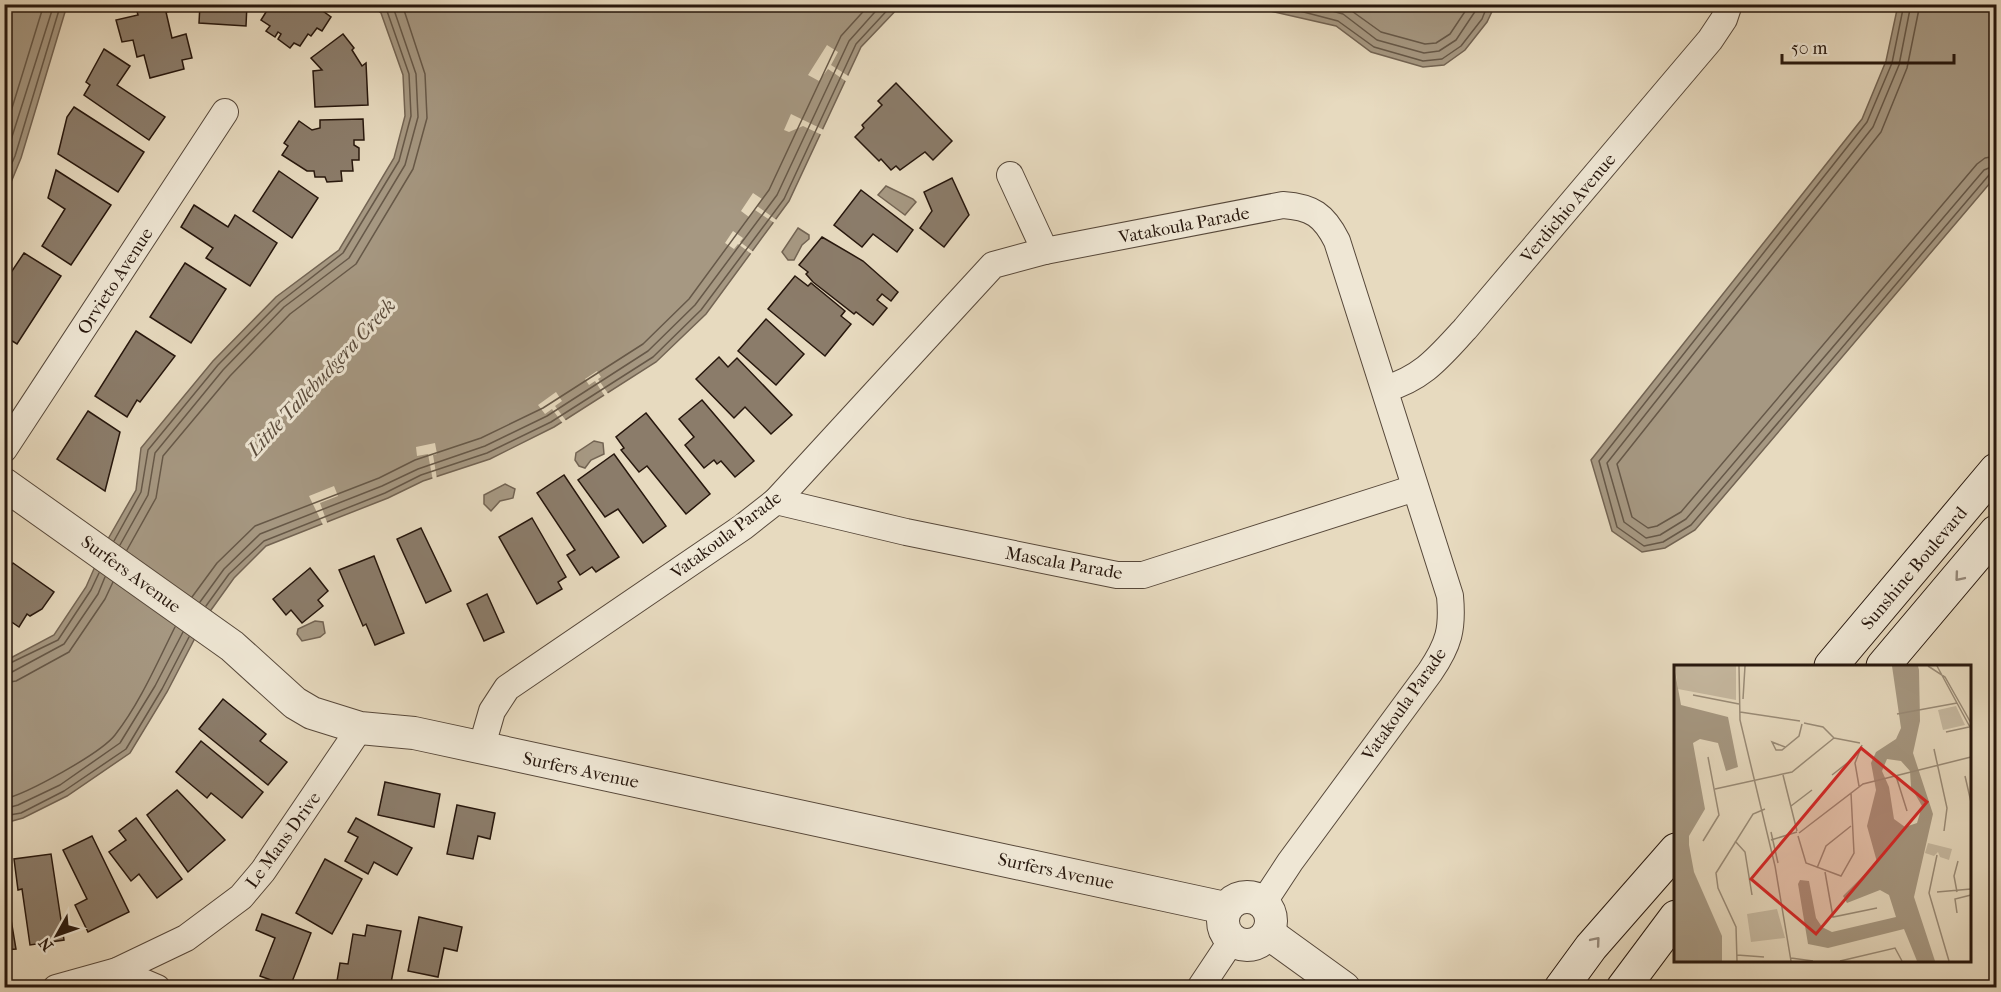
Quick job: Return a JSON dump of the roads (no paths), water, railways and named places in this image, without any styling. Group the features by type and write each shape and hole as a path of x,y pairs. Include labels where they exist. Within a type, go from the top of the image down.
{"main road":[{"name":"Sunshine Boulevard","path":"1832,665 1996,470"},
{"path":"1884,665 1996,532"},
{"path":"1561,987 1591,947 1674,852"},
{"path":"1623,987 1674,920"}],"street":[{"name":"Verdichio Avenue","path":"1385,389 1408,382 1428,369 1465,329 1710,40 1724,19 1729,4"},
{"name":"Orvieto Avenue","path":"4,449 225,112"},
{"path":"1010,176 1045,251"},
{"name":"Vatakoula Parade","path":"481,749 492,711 507,688 743,527 776,501 980,277 993,266 1045,251 1283,206 1300,206 1328,222 1337,241 1450,596 1452,622 1445,649 1263,903"},
{"name":"Surfers Avenue","path":"4,484 232,646 295,703 312,713 360,728 414,733 1225,908"},
{"name":"Mascala Parade","path":"776,501 906,532 1117,575 1143,575 1415,488"},
{"name":"Le Mans Drive","path":"56,987 117,971 186,938 242,897 263,872 360,728"},
{"path":"1246,896 1263,903 1271,918 1268,933 1262,939 1246,945 1232,939 1224,930 1222,922 1225,908 1231,902 1246,896"},
{"path":"1268,933 1344,987"},
{"path":"1200,987 1232,939"},
{"path":"117,971 157,987"}],"water":[{"path":"5,4 72,5 65,12 21,158 5,197"},
{"name":"Little Tallebudgera Creek","path":"370,5 901,5 861,47 789,201 706,314 656,362 554,427 490,459 423,481 388,498 266,546 234,578 206,617 167,692 130,753 67,796 23,818 5,823 5,661 54,635 86,587 104,546 136,490 141,448 213,361 276,297 339,250 394,158 405,116 403,75 381,13"},
{"path":"1244,5 1495,5 1487,22 1465,50 1444,65 1423,67 1371,52 1336,26"},
{"path":"1898,5 1996,5 1996,176 1695,530 1665,548 1642,552 1612,531 1591,460 1862,119 1886,61"},
{"path":"886,186 916,202 905,215 878,195"},
{"path":"798,228 809,235 809,239 802,245 794,260 788,260 782,252"},
{"path":"594,441 603,443 604,454 591,460 585,468 579,466 575,460 576,453"},
{"path":"505,484 515,489 513,498 500,501 491,511 484,504 484,495"},
{"path":"315,621 323,622 325,633 320,637 302,641 297,634 298,629"}]}
